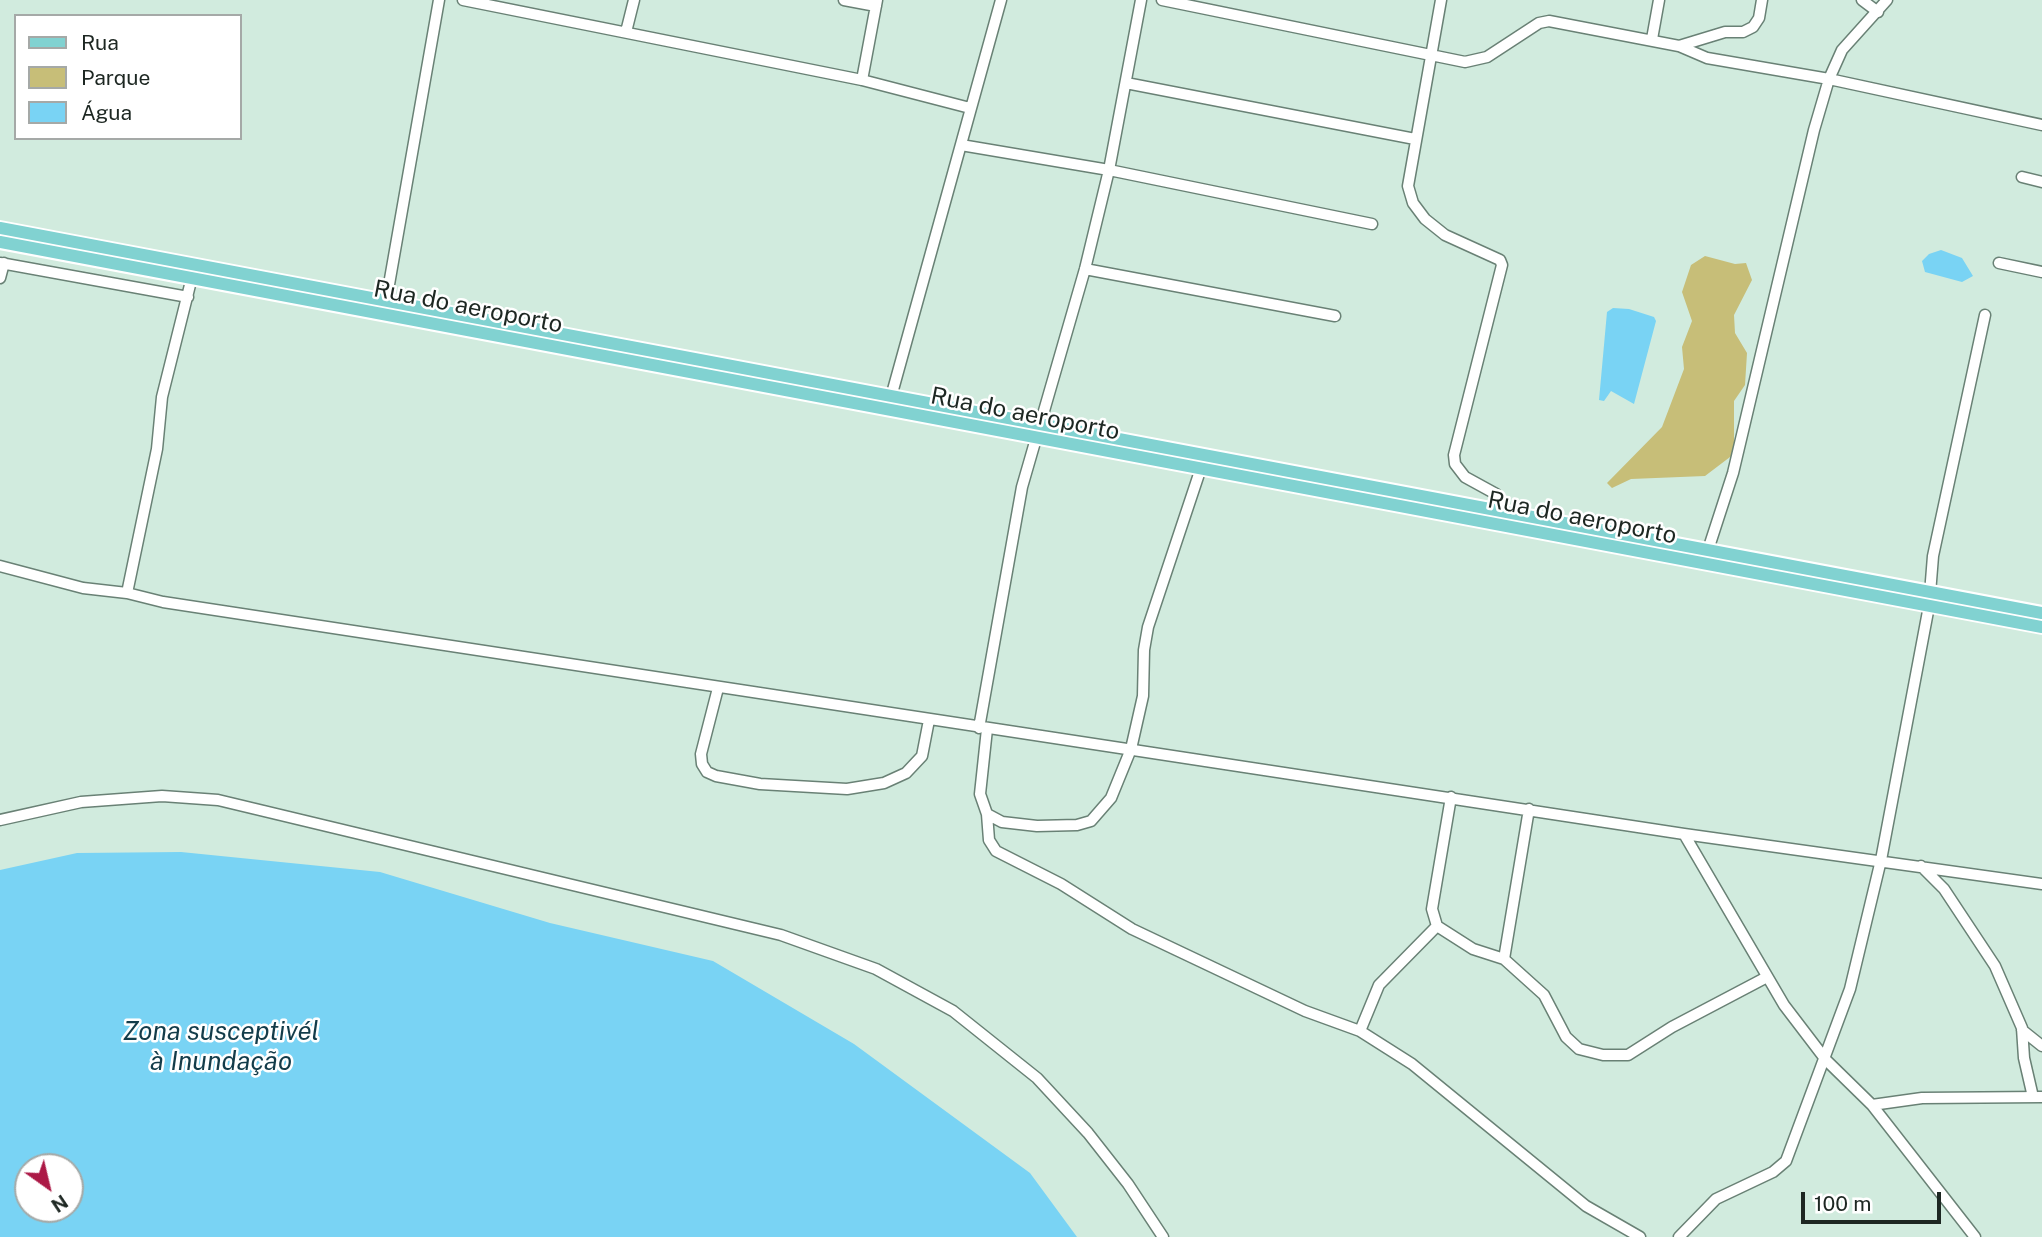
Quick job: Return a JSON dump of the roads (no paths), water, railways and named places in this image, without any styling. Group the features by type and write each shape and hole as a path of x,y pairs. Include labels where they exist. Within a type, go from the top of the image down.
{"main road":[{"name":"Rua do aeroporto","path":"0,228 385,307 1505,518 2042,627"},
{"name":"Rua do aeroporto","path":"0,242 891,397 1201,468 1707,550 2042,613"}],"street":[{"path":"385,307 439,0"},
{"path":"463,0 862,80 970,108"},
{"path":"626,32 634,0"},
{"path":"844,0 876,3 862,80"},
{"path":"891,397 1001,0"},
{"path":"1141,0 1109,170 1085,268 1019,501 983,729 980,794 989,840 996,851 1009,860 1061,884 1132,929 1305,1011 1360,1031 1412,1064 1587,1206 1640,1237"},
{"path":"1162,0 1465,62 1487,57 1539,23 1549,21 1652,39 1679,46 1707,58 1829,79 2042,125"},
{"path":"1441,0 1409,176 1413,203 1425,219 1445,235 1500,260 1502,265 1454,455 1459,471 1492,490 1505,518"},
{"path":"1652,39 1659,0"},
{"path":"1679,46 1725,32 1743,32 1753,27 1759,18 1762,0"},
{"path":"1861,0 1878,12"},
{"path":"1707,550 1733,473 1814,130 1829,79 1842,50 1887,0"},
{"path":"1126,83 1415,139"},
{"path":"961,145 1109,170 1372,224"},
{"path":"2022,177 2042,182"},
{"path":"0,278 2,263 188,297"},
{"path":"1999,263 2042,272"},
{"path":"1085,268 1335,316"},
{"path":"127,593 157,449 162,397 192,277"},
{"path":"1679,1237 1716,1199 1781,1167 1826,1060 1850,989 1881,860 1929,606 1933,556 1985,315"},
{"path":"986,814 1002,822 1037,826 1077,825 1091,821 1115,790 1132,749 1143,695 1144,650 1149,627 1201,468"},
{"path":"0,566 83,588 127,593 163,602 983,729 1132,749 1684,834 2042,884"},
{"path":"718,688 701,754 702,764 707,772 716,776 760,784 847,789 884,783 906,773 922,756 929,720"},
{"path":"0,820 81,802 162,796 219,800 768,932 876,969 953,1011 1037,1078 1104,1153 1163,1237"},
{"path":"1451,797 1432,909 1437,926 1473,949 1504,960 1544,995 1572,1045 1591,1052 1620,1056 1767,977"},
{"path":"1504,960 1529,809"},
{"path":"1684,834 1767,977 1826,1060 1871,1105 1975,1237"},
{"path":"1871,1105 1922,1098 2038,1097 2024,1058 2022,1030 1995,965 1944,889 1921,866"},
{"path":"1360,1031 1384,979 1437,926"},
{"path":"2022,1030 2042,1046"}],"water":[{"path":"1941,250 1962,258 1973,276 1962,282 1925,272 1922,261 1929,254"},
{"path":"1613,308 1629,309 1654,317 1656,321 1634,404 1611,391 1604,401 1599,400 1607,312"},
{"name":"Zona susceptivél à Inundação","path":"181,852 380,872 550,923 713,961 854,1044 1030,1173 1077,1237 0,1237 0,870 77,853"}]}
